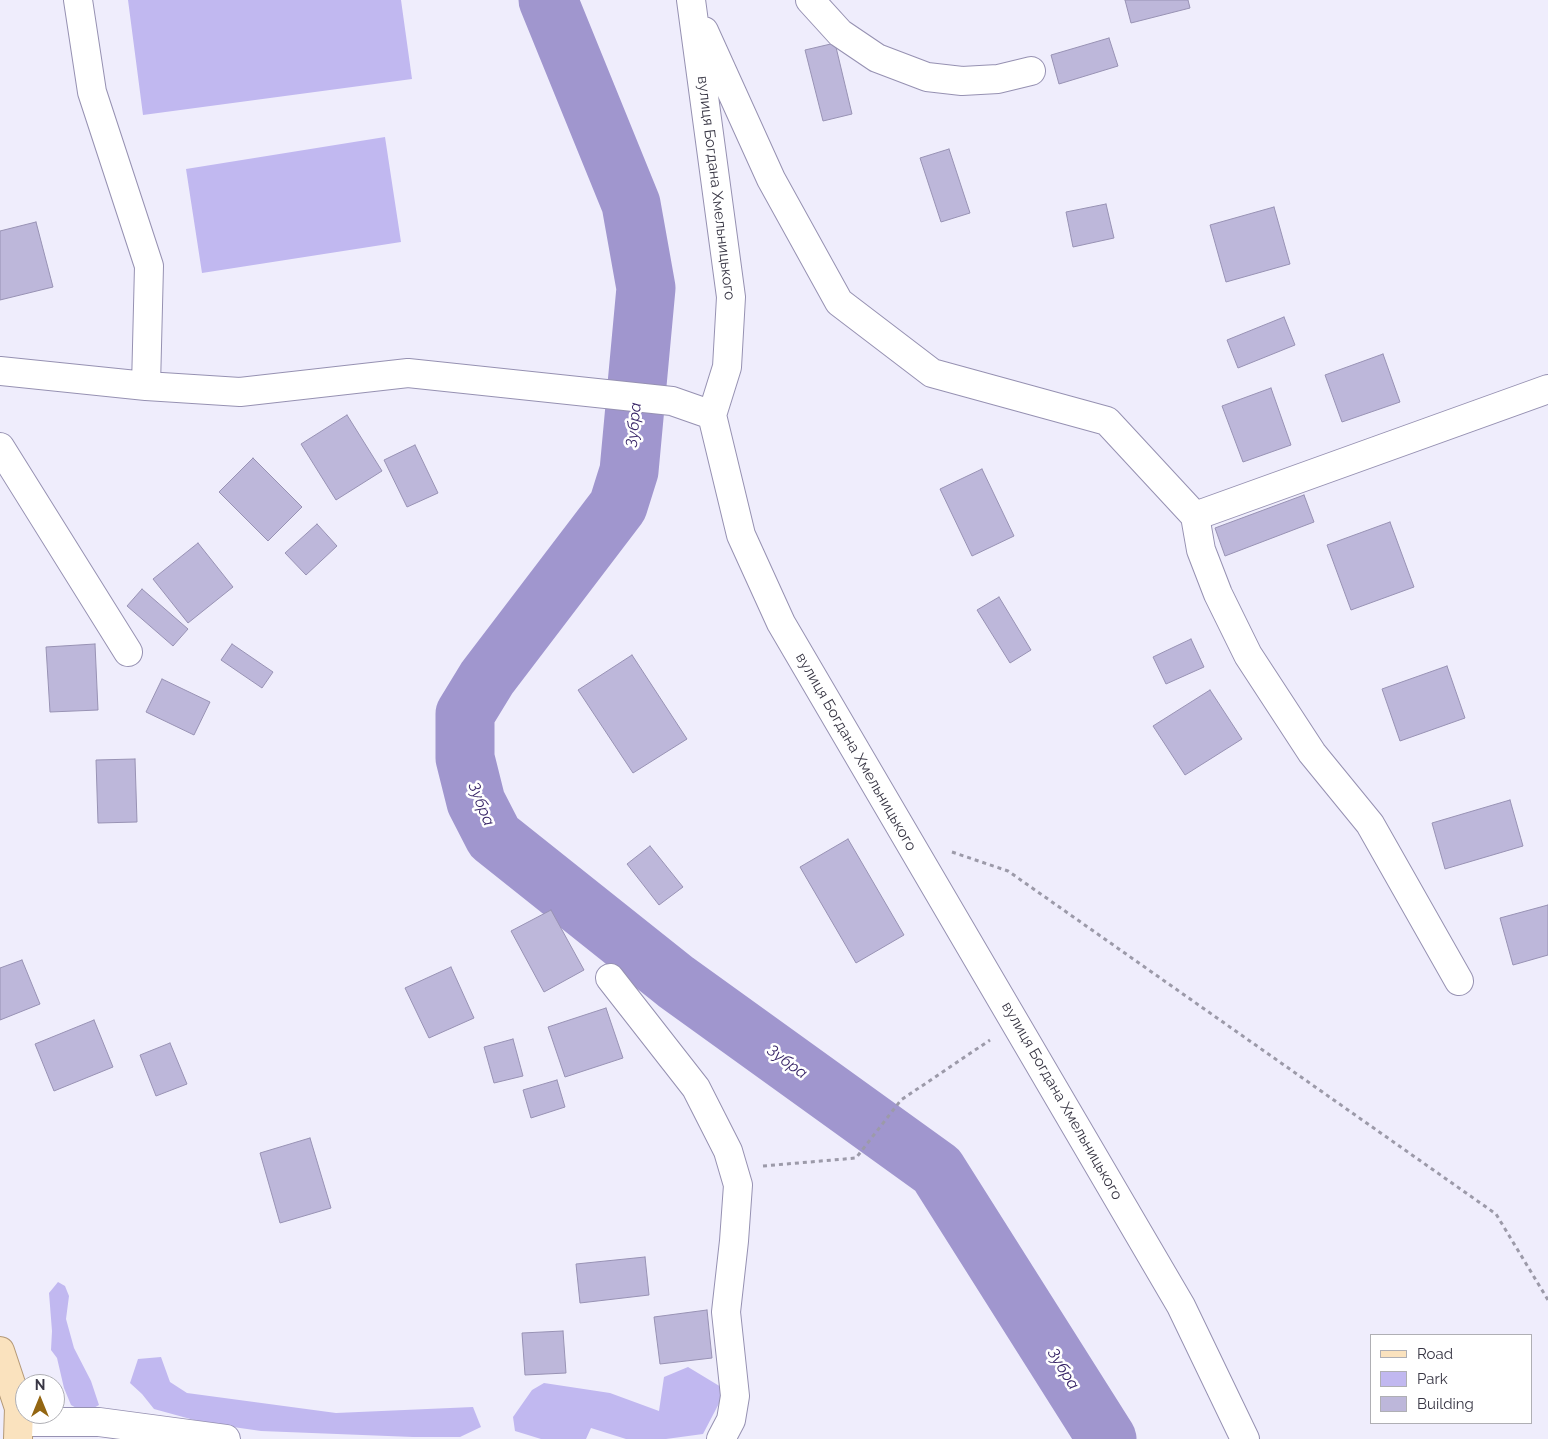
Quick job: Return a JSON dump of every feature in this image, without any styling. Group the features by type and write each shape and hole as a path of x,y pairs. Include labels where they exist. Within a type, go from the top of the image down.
{"main road":[{"path":"0,1351 19,1408 19,1431"}],"street":[{"path":"78,0 92,92 149,266 146,386"},
{"path":"810,0 840,33 877,58 927,76 971,80 998,79 1031,70"},
{"path":"692,2 771,179 839,302 932,373 1106,421 1194,516 1201,550 1218,594 1248,656 1312,753 1370,824 1459,981"},
{"name":"вулиця Богдана Хмельницького","path":"692,2 731,297 727,367 712,415 741,535 773,605 906,837 1182,1306 1245,1439"},
{"path":"0,371 146,386 240,392 408,373 609,396 672,401 712,415"},
{"path":"1194,516 1548,389"},
{"path":"0,448 128,652"},
{"path":"610,978 696,1088 728,1151 738,1185 726,1312 735,1396 731,1420 721,1439"},
{"path":"19,1431 99,1422 226,1439"}],"path":[{"path":"906,837 1008,871 1496,1214 1548,1300"},
{"path":"733,1169 856,1158 902,1100 1016,1023"}],"green space":[{"path":"128,0 401,0 412,79 143,115"},
{"path":"385,137 401,242 202,273 186,169"},
{"path":"58,1282 65,1286 69,1296 66,1319 74,1348 91,1381 99,1405 85,1413 71,1405 65,1390 65,1374 61,1374 57,1358 51,1350 52,1331 49,1293"},
{"path":"161,1357 170,1382 187,1393 336,1413 473,1407 481,1427 460,1437 413,1437 261,1431 205,1423 154,1409 130,1383 138,1359"},
{"path":"688,1367 726,1390 703,1434 666,1439 626,1439 591,1428 586,1439 541,1439 515,1431 513,1417 532,1390 544,1383 610,1393 659,1411 664,1377"}],"building":[{"path":"1125,0 1188,0 1190,8 1131,23"},
{"path":"1109,38 1118,66 1059,84 1051,55"},
{"path":"835,43 852,114 823,121 805,50"},
{"path":"949,149 970,213 941,222 920,158"},
{"path":"1106,204 1114,238 1073,247 1066,212"},
{"path":"1274,207 1290,264 1226,282 1210,225"},
{"path":"36,222 53,287 0,300 0,231"},
{"path":"1284,317 1295,345 1238,368 1227,340"},
{"path":"1383,354 1400,402 1342,422 1325,375"},
{"path":"1271,388 1291,445 1243,462 1222,406"},
{"path":"347,415 382,471 336,500 301,444"},
{"path":"415,445 438,493 407,507 384,460"},
{"path":"253,458 302,507 268,541 219,492"},
{"path":"982,469 1014,536 972,556 940,489"},
{"path":"1304,495 1314,522 1225,556 1215,528"},
{"path":"1390,522 1414,587 1351,610 1327,545"},
{"path":"317,524 337,546 306,575 285,553"},
{"path":"198,543 233,587 188,623 153,579"},
{"path":"142,589 188,629 173,646 127,606"},
{"path":"999,597 1031,650 1010,663 977,610"},
{"path":"1191,639 1204,667 1166,684 1153,657"},
{"path":"95,644 98,710 50,712 46,647"},
{"path":"232,644 273,672 262,688 221,660"},
{"path":"632,655 687,739 633,773 578,690"},
{"path":"1447,666 1465,718 1400,741 1382,689"},
{"path":"162,679 210,702 194,735 146,712"},
{"path":"1210,690 1242,739 1185,775 1153,726"},
{"path":"135,759 137,822 98,823 96,760"},
{"path":"1510,800 1523,846 1445,869 1432,823"},
{"path":"848,839 904,935 856,963 800,867"},
{"path":"650,846 683,887 659,905 627,864"},
{"path":"1548,905 1548,955 1513,965 1500,918"},
{"path":"551,910 584,970 544,992 511,931"},
{"path":"22,960 40,1004 0,1020 0,968"},
{"path":"451,967 474,1018 429,1038 405,988"},
{"path":"606,1008 623,1058 565,1077 548,1027"},
{"path":"94,1020 113,1067 54,1091 35,1044"},
{"path":"513,1039 523,1076 494,1083 484,1047"},
{"path":"170,1043 187,1084 156,1096 140,1055"},
{"path":"557,1080 565,1107 531,1118 523,1090"},
{"path":"310,1138 331,1208 280,1223 260,1153"},
{"path":"645,1257 649,1295 580,1303 576,1264"},
{"path":"707,1310 712,1358 660,1364 654,1317"},
{"path":"563,1331 566,1373 525,1375 522,1333"}],"waterway":[{"name":"Зубра","path":"548,0 631,204 646,288 629,471 618,506 487,678 465,714 465,758 476,802 494,837 676,982 937,1170 1107,1439"}]}
